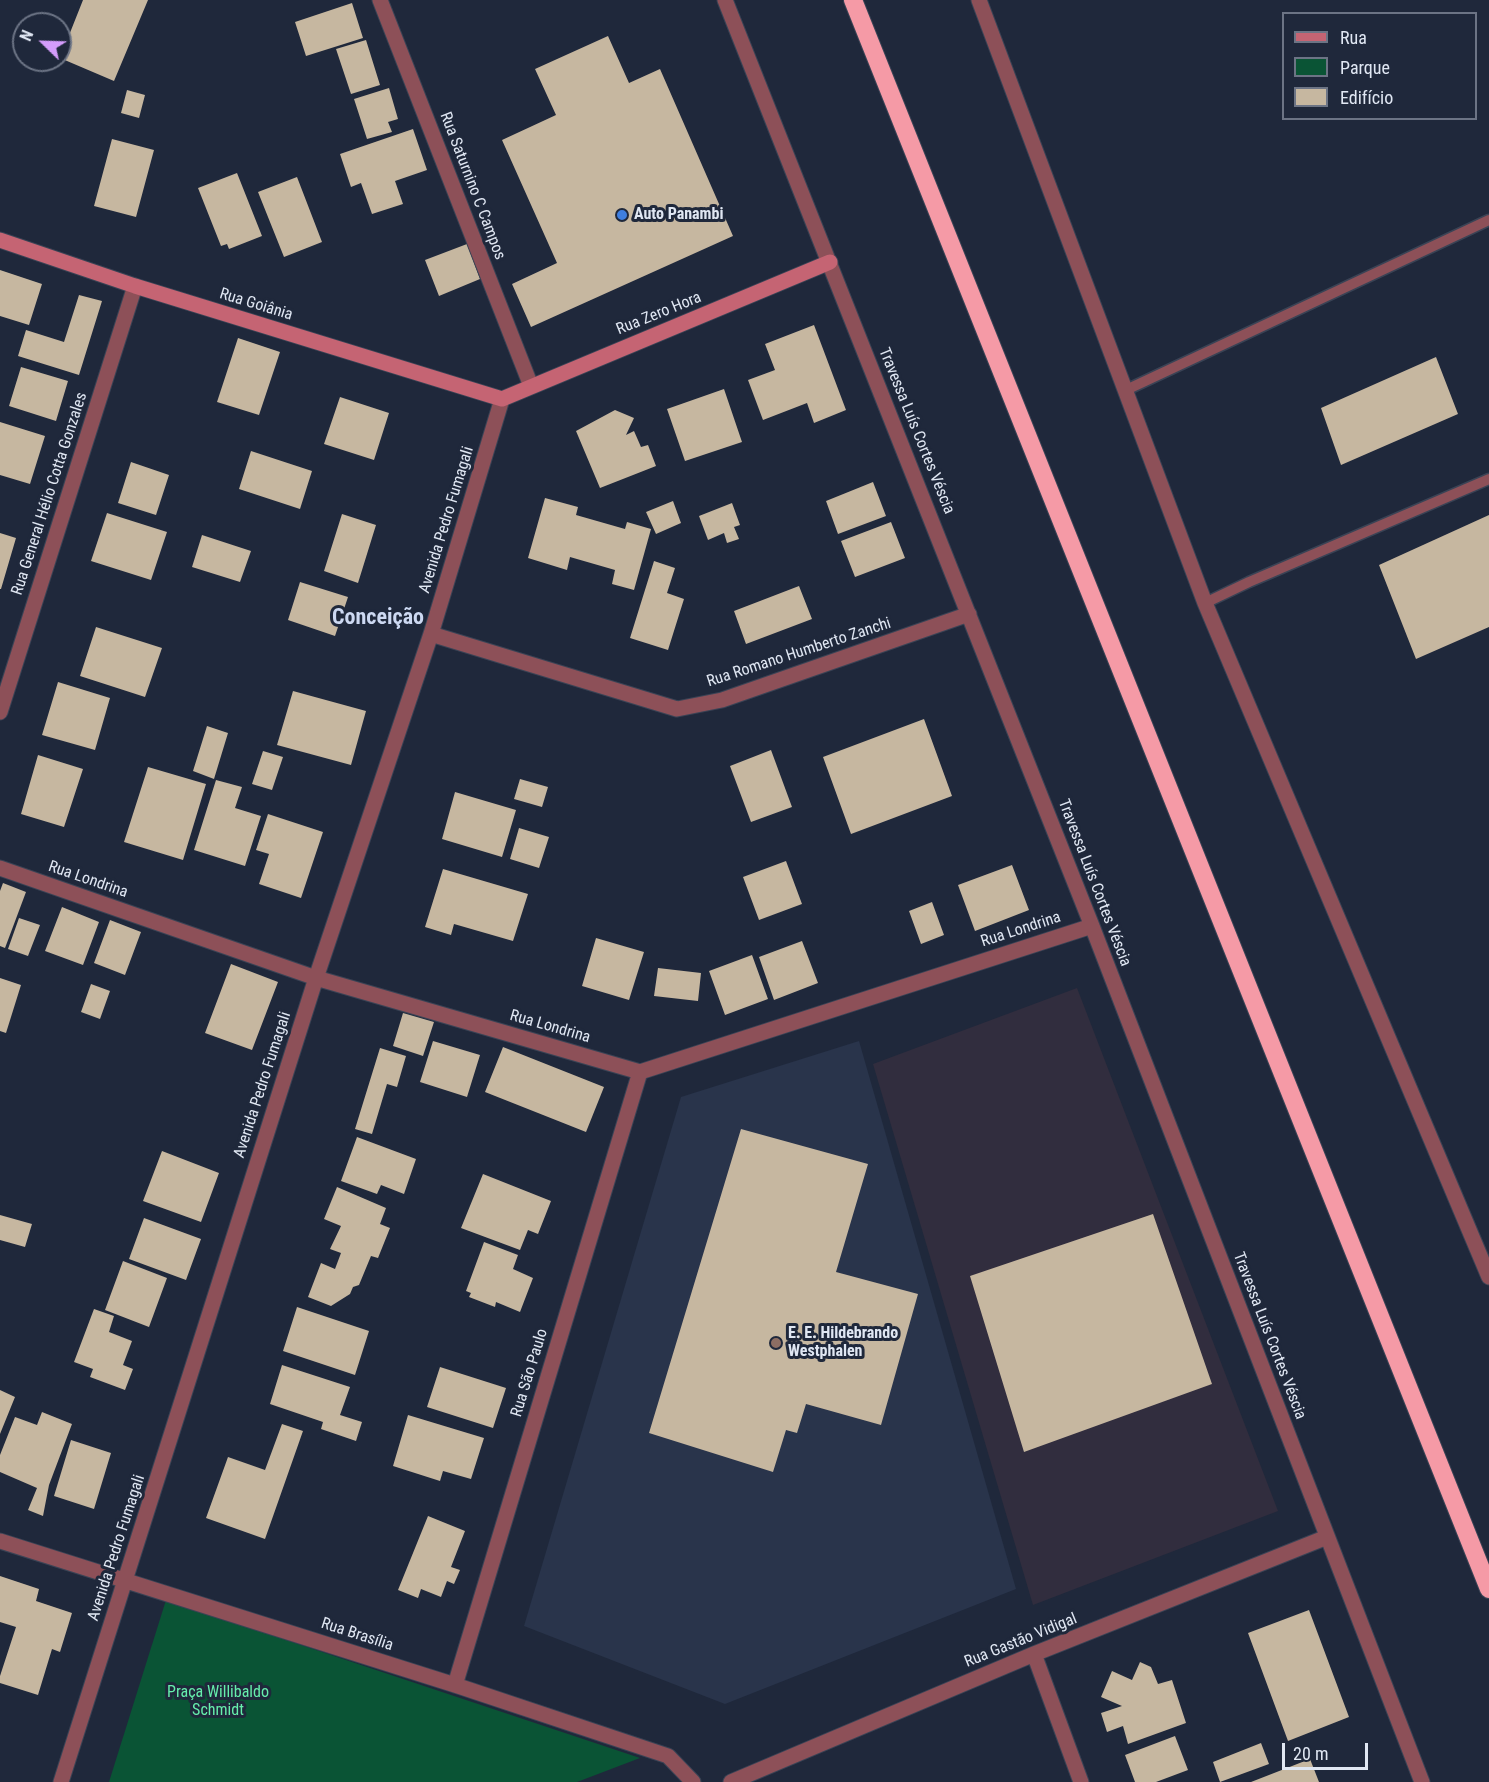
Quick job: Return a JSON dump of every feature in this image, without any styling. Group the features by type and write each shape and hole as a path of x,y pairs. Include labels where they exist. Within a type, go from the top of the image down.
{"highway":[{"path":"853,0 1489,1589"}],"street":[{"name":"Rua Saturnino C Campos","path":"380,0 531,386"},
{"name":"Travessa Luís Cortes Véscia","path":"725,0 1092,926 1422,1782"},
{"path":"979,0 1205,603 1489,1276"},
{"name":"Rua Goiânia","path":"0,240 135,286 502,399"},
{"name":"Rua Zero Hora","path":"502,399 830,262"},
{"name":"Rua General Hélio Cotta Gonzales","path":"0,712 135,286"},
{"name":"Avenida Pedro Fumagali","path":"61,1782 316,978 431,634 502,399"},
{"name":"Rua Romano Humberto Zanchi","path":"431,634 677,709 722,700 969,614"},
{"name":"Rua Londrina","path":"0,868 316,978 640,1072 1092,926"},
{"name":"Rua São Paulo","path":"455,1685 640,1072"},
{"name":"Rua Gastão Vidigal","path":"731,1782 1034,1654 1327,1537"},
{"name":"Rua Brasília","path":"0,1541 455,1685 668,1756 693,1782"},
{"path":"1034,1654 1081,1782"}],"lane":[{"path":"1126,390 1489,220"},
{"path":"1205,603 1489,478"}],"shaded area":[{"path":"1077,988 1278,1511 1033,1605 873,1064"},
{"name":"E. E. Hildebrando Westphalen","path":"859,1041 1016,1589 725,1704 524,1626 681,1097"}],"green space":[{"name":"Praça Willibaldo Schmidt","path":"166,1600 640,1758 577,1782 109,1782"}],"building":[{"path":"83,0 148,0 114,81 72,63 72,28"},
{"path":"352,3 363,38 306,56 295,22"},
{"path":"608,36 629,83 660,69 733,236 531,327 512,284 557,263 502,140 556,115 535,69"},
{"path":"366,40 380,85 351,94 336,49"},
{"path":"389,88 398,119 388,122 392,132 367,139 354,99"},
{"path":"127,90 145,95 139,118 121,113"},
{"path":"413,129 427,170 395,181 403,204 372,214 361,183 351,187 340,154"},
{"path":"112,139 154,150 136,217 94,206"},
{"path":"237,173 262,236 229,249 227,244 221,246 198,188"},
{"path":"297,177 322,242 284,257 258,192"},
{"path":"467,244 480,279 439,296 425,260"},
{"path":"0,270 42,284 29,325 0,316"},
{"path":"79,295 102,301 79,375 18,356 26,330 64,342"},
{"path":"814,325 846,410 814,423 807,403 763,420 748,380 775,370 765,344"},
{"path":"238,338 280,352 259,415 217,402"},
{"path":"1436,357 1458,414 1341,465 1321,408"},
{"path":"21,367 68,381 56,421 9,406"},
{"path":"724,389 742,442 685,461 667,409"},
{"path":"340,397 389,413 374,460 324,444"},
{"path":"615,410 634,418 626,435 634,431 641,447 648,445 656,466 600,488 576,431"},
{"path":"0,422 45,436 30,484 0,475"},
{"path":"251,451 312,471 300,509 239,489"},
{"path":"131,462 169,475 156,515 118,503"},
{"path":"873,482 886,516 838,534 826,501"},
{"path":"545,498 578,507 576,515 625,529 627,522 651,529 634,590 612,584 615,570 570,557 567,570 528,558"},
{"path":"673,501 681,523 656,534 646,512"},
{"path":"732,503 740,525 734,527 739,539 727,543 724,533 708,540 699,516"},
{"path":"107,513 167,532 151,580 91,561"},
{"path":"342,514 376,525 358,583 324,571"},
{"path":"1489,515 1489,627 1416,659 1379,565"},
{"path":"891,522 905,558 855,577 841,541"},
{"path":"0,533 16,538 1,589 0,589"},
{"path":"202,535 251,551 240,582 192,567"},
{"path":"654,561 675,568 667,593 684,599 668,650 630,638"},
{"path":"300,582 348,597 335,636 288,620"},
{"path":"799,586 812,619 746,644 734,611"},
{"path":"96,627 162,648 145,697 80,676"},
{"path":"58,682 110,698 95,750 42,735"},
{"path":"293,691 366,711 351,765 277,745"},
{"path":"924,719 952,796 851,834 823,757"},
{"path":"207,726 228,733 214,779 193,771"},
{"path":"771,750 792,807 751,822 730,766"},
{"path":"263,751 283,757 272,790 252,784"},
{"path":"38,755 83,769 64,827 21,814"},
{"path":"148,767 206,784 183,860 124,842"},
{"path":"520,779 548,787 542,807 514,799"},
{"path":"216,780 242,787 235,808 261,816 245,866 194,850"},
{"path":"455,792 516,810 502,857 442,839"},
{"path":"268,814 323,832 301,898 259,884 269,854 256,850"},
{"path":"519,828 549,837 539,868 510,859"},
{"path":"786,861 802,904 759,920 743,877"},
{"path":"1012,865 1029,910 975,931 958,885"},
{"path":"443,869 528,894 513,941 454,924 451,935 425,927"},
{"path":"3,883 26,892 5,948 0,946 0,891"},
{"path":"932,902 944,935 921,944 909,911"},
{"path":"62,907 99,922 83,965 45,951"},
{"path":"19,918 40,925 28,956 8,949"},
{"path":"110,920 141,932 125,975 94,963"},
{"path":"596,938 644,952 629,1000 582,986"},
{"path":"802,941 818,983 774,1000 759,957"},
{"path":"752,955 768,999 725,1015 709,971"},
{"path":"231,964 278,982 252,1050 205,1033"},
{"path":"658,968 701,973 698,1001 654,996"},
{"path":"0,978 21,985 6,1033 0,1031"},
{"path":"91,984 110,991 100,1019 81,1012"},
{"path":"403,1013 434,1022 423,1056 393,1046"},
{"path":"433,1041 480,1055 467,1097 420,1082"},
{"path":"503,1047 604,1087 586,1132 485,1092"},
{"path":"380,1048 406,1056 397,1087 387,1084 372,1134 355,1129"},
{"path":"741,1129 868,1164 836,1272 918,1294 881,1425 806,1404 797,1433 786,1430 773,1472 649,1433"},
{"path":"357,1137 416,1159 404,1194 381,1185 377,1194 341,1181"},
{"path":"162,1151 219,1173 201,1222 143,1201"},
{"path":"483,1174 551,1201 538,1234 528,1230 520,1250 461,1228"},
{"path":"337,1187 386,1208 380,1224 390,1228 378,1258 371,1256 359,1285 353,1287 350,1294 331,1306 308,1297 321,1263 335,1269 341,1253 330,1249 341,1226 324,1219"},
{"path":"1153,1214 1212,1384 1024,1452 970,1276"},
{"path":"0,1215 32,1224 25,1247 0,1240"},
{"path":"144,1218 201,1239 186,1280 129,1259"},
{"path":"484,1242 518,1255 513,1269 533,1278 520,1312 496,1302 495,1307 469,1297 471,1293 466,1291"},
{"path":"123,1261 167,1278 149,1327 105,1310"},
{"path":"297,1307 369,1331 355,1375 283,1351"},
{"path":"94,1309 114,1316 109,1332 132,1341 123,1365 133,1369 125,1390 90,1377 93,1369 74,1362"},
{"path":"282,1365 350,1387 340,1415 362,1422 356,1441 321,1429 323,1422 270,1404"},
{"path":"440,1367 506,1388 493,1428 427,1407"},
{"path":"0,1390 15,1397 0,1434"},
{"path":"42,1412 72,1424 49,1485 43,1516 28,1510 37,1488 0,1472 0,1455 15,1417 37,1425"},
{"path":"408,1415 484,1438 471,1479 443,1471 440,1481 393,1466"},
{"path":"282,1424 303,1431 265,1539 206,1518 228,1457 265,1470"},
{"path":"71,1440 111,1453 94,1509 54,1496"},
{"path":"428,1516 465,1531 451,1567 460,1570 454,1584 447,1581 441,1597 421,1589 418,1598 398,1590"},
{"path":"0,1576 39,1589 36,1601 72,1613 60,1652 52,1649 38,1695 0,1683 0,1676 16,1627 0,1622"},
{"path":"1309,1610 1349,1717 1288,1741 1248,1633"},
{"path":"1140,1662 1151,1667 1158,1684 1172,1680 1186,1723 1128,1744 1123,1726 1107,1732 1101,1713 1122,1706 1101,1697 1112,1671 1132,1680"},
{"path":"1175,1736 1188,1770 1156,1782 1135,1782 1125,1755"},
{"path":"1261,1743 1269,1764 1220,1782 1213,1762"},
{"path":"1310,1759 1319,1782 1251,1782"}],"place":[{"name":"Auto Panambi","path":"622,215"},
{"name":"E. E. Hildebrando Westphalen","path":"776,1343"}],"district":[{"name":"Conceição","path":"378,618"}]}
